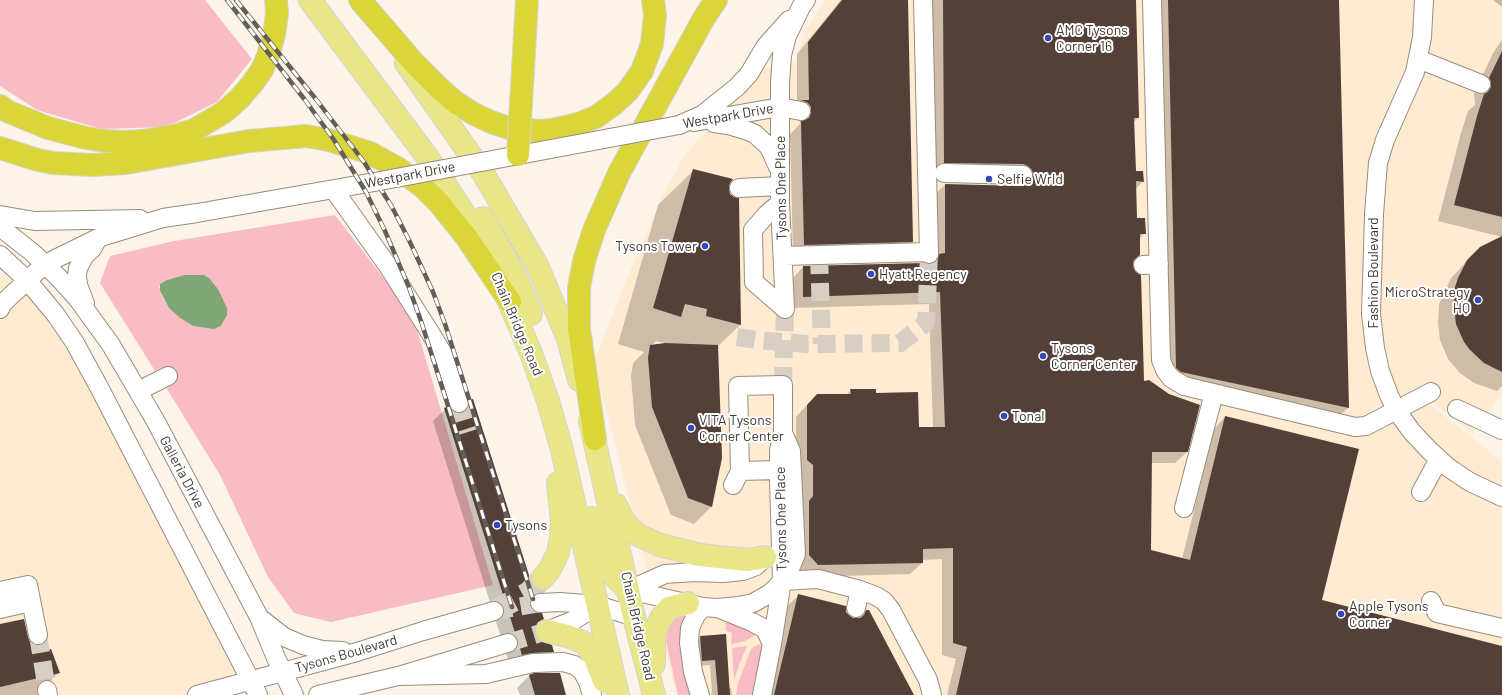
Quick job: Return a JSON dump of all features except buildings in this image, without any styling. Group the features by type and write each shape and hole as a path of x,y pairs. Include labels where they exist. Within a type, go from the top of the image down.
{"highway":[{"path":"0,106 7,111 48,128 86,138 105,141 142,141 177,135 194,130 223,113 248,89 262,70 274,35 276,0"},
{"path":"359,0 414,63 455,102 474,114 497,124 509,128 539,131 552,130 596,118 628,91 642,71 652,44 655,15 653,0"},
{"path":"518,155 527,0"},
{"path":"595,438 579,328 580,288 584,261 594,230 619,173 704,18 716,0"},
{"path":"0,148 53,163 93,165 126,163 277,138 306,136 329,140 370,153 399,169 424,188 439,203 468,238 510,302"}],"main road":[{"name":"Chain Bridge Road","path":"310,0 410,133 462,210 510,302 531,353 548,401 606,607 606,640 618,695"},
{"name":"Chain Bridge Road","path":"359,0 392,43 483,173 538,267 568,339 595,438 620,547 621,583 634,617 653,691"},
{"path":"410,133 438,155 467,192 515,276 537,326 567,419 596,535 604,555 621,583 610,586 606,607"},
{"path":"543,578 550,569 558,553 562,522 548,401"},
{"path":"602,470 625,523 638,535 660,545 700,554 748,560 765,557"},
{"path":"653,691 654,634 661,618 669,608 703,606"},
{"path":"547,632 568,636 583,642 594,655 610,695"}],"street":[{"path":"783,256 929,253 921,228 916,28 923,0"},
{"path":"1152,0 1164,177 1151,264 1161,360 1165,370 1171,378 1184,386 1355,427 1366,426 1432,392"},
{"name":"Fashion Boulevard","path":"1424,0 1422,37 1418,59 1414,72 1385,140 1378,163 1375,191 1371,314 1375,348 1380,371 1396,410 1412,432 1439,459 1470,482 1502,497"},
{"path":"679,125 702,115 737,88 749,74 765,47 803,3"},
{"name":"Tysons One Place","path":"780,187 767,214 753,230 754,282 785,309 780,187 780,83 782,55 787,36 803,3"},
{"path":"1418,59 1481,84"},
{"name":"Westpark Drive","path":"0,309 2,304 45,264 98,238 162,218 334,190 780,107 801,110"},
{"path":"701,121 728,125 748,131 755,134 769,147 780,187 739,188"},
{"path":"944,173 1023,175"},
{"path":"334,190 388,266 443,354 459,404"},
{"path":"0,215 35,221 162,218"},
{"path":"0,227 45,264"},
{"path":"96,323 82,297 77,276 78,268 85,255 92,249 98,238"},
{"path":"0,255 27,280 56,314 75,343 100,388 254,688"},
{"name":"Galleria Drive","path":"45,264 76,298 96,323 111,345 138,391 259,617 294,695"},
{"path":"138,391 168,376"},
{"name":"Tysons One Place","path":"762,695 782,581 779,450 783,433 782,385 732,386 736,478 779,475"},
{"path":"1184,508 1214,394"},
{"path":"1458,408 1502,430"},
{"name":"Tysons One Place","path":"782,581 790,571 796,554 791,451 783,433"},
{"path":"1421,492 1439,459"},
{"path":"621,583 664,574 695,572 723,573 743,571 756,566 770,550 774,535 779,475"},
{"path":"796,554 818,579"},
{"path":"703,606 739,606 753,603 769,594 782,581 818,579 860,590 876,596 884,601 891,610 928,680 932,695"},
{"path":"621,583 646,595 703,606 752,622 765,629 772,644"},
{"path":"0,591 28,585 38,635"},
{"path":"856,608 860,590"},
{"path":"1431,601 1437,613 1502,628"},
{"path":"0,609 31,602"},
{"path":"540,603 560,602 606,607 634,617"},
{"path":"700,695 693,672 689,643 690,628 696,615 703,606"},
{"path":"547,632 606,607"},
{"name":"Tysons Boulevard","path":"197,695 254,688 283,672 357,652 422,631 494,611"},
{"path":"259,617 284,636 303,645 322,650 357,652"},
{"path":"318,695 398,676 508,643"},
{"path":"398,676 486,674 533,663 563,662 574,665 582,671 588,682 592,695"}],"shaded area":[{"path":"0,0 205,0 252,59 217,102 166,127 101,129 37,110 0,86"},
{"name":"Tysons Corner Center","path":"825,0 1502,0 1502,393 1473,434 1417,390 1420,397 1502,461 1502,695 676,695 646,565 594,362 625,283 664,192 684,156 762,69 796,61 805,31"},
{"path":"335,215 413,316 493,585 331,622 294,613 268,577 220,475 167,389 172,384 163,367 155,371 100,283 110,256 174,241","holes":["184,275 204,275 209,278 218,289 227,315 221,326 208,328 193,326 180,318 169,308 159,287 167,280"]},
{"path":"14,267 110,407 250,681 199,695 0,695 0,277"},
{"path":"184,275 204,275 209,278 218,289 227,308 227,315 221,326 214,329 193,326 180,318 169,308 160,291 160,284 167,280"},
{"path":"680,616 685,616 682,634 682,656 691,695 678,695 666,641 668,628 673,620"},
{"path":"725,622 752,629 756,633 745,641 731,644 732,633 726,631"},
{"path":"761,644 762,650 753,695 736,695 738,683 751,649"},
{"path":"747,646 739,665 734,681 732,648"}],"tunnel":[{"path":"737,337 807,344 900,343 926,323 929,254"},
{"path":"819,256 822,344"},
{"path":"783,385 785,309"},
{"path":"459,403 468,432"},
{"path":"494,611 528,593 543,578"},
{"path":"494,611 540,603"},
{"path":"508,643 547,631"},
{"path":"38,635 47,690"}],"railway":[{"path":"227,0 305,100 334,140 366,192 385,231 408,285 421,321 512,607"},
{"path":"236,0 315,98 364,162 392,207 409,240 433,292 445,324 533,599"}],"place":[{"name":"AMC Tysons Corner 16","path":"1048,38"},
{"name":"Selfie Wrld","path":"989,179"},
{"name":"Tysons Tower","path":"705,246"},
{"name":"Hyatt Regency","path":"871,274"},
{"name":"MicroStrategy HQ","path":"1478,300"},
{"name":"Tysons Corner Center","path":"1043,356"},
{"name":"Tonal","path":"1004,416"},
{"name":"VITA Tysons Corner Center","path":"691,428"},
{"name":"Tysons","path":"497,525"},
{"name":"Apple Tysons Corner","path":"1341,614"}]}
